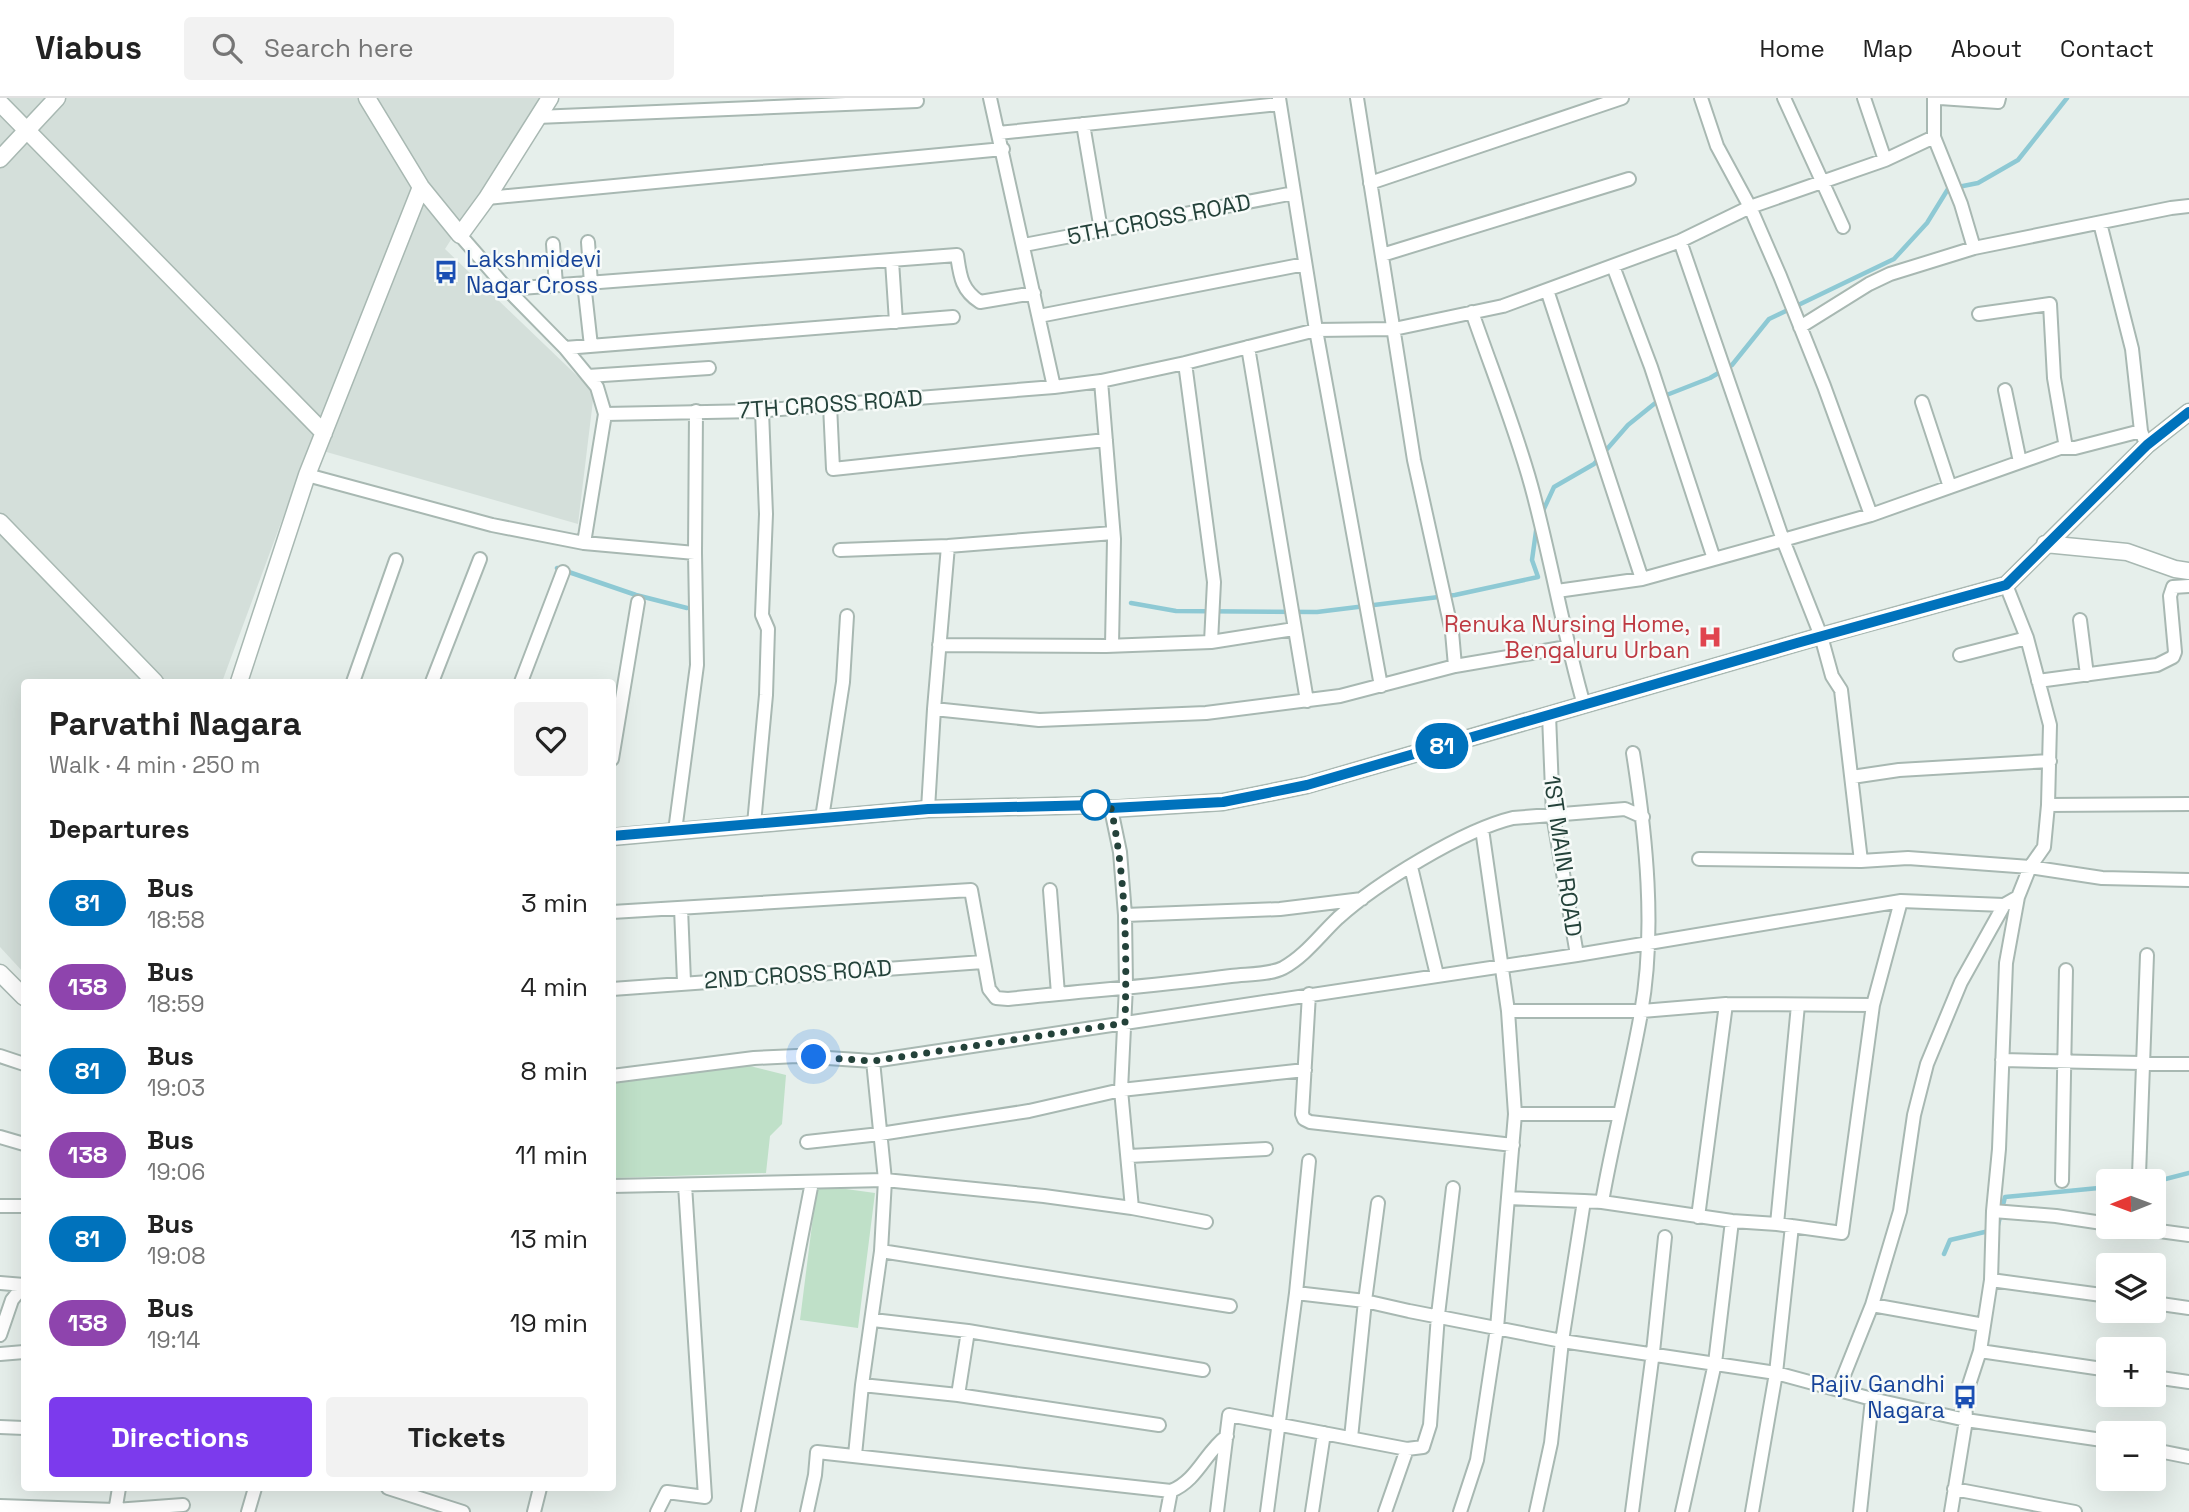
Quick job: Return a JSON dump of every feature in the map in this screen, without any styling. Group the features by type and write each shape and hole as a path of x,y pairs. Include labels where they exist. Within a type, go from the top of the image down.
{"street":[{"path":"0,159 57,98"},
{"path":"367,98 421,187 507,289 565,348 597,387 605,414 584,543"},
{"path":"990,98 1054,387"},
{"path":"1357,98 1414,460 1452,632 1455,666"},
{"path":"1370,183 1622,98"},
{"path":"1701,98 1717,146 1750,207 1780,276 1871,515"},
{"path":"1784,98 1843,227"},
{"path":"1864,98 1885,160"},
{"path":"1934,98 1934,137 1961,204 1974,248"},
{"path":"1940,98 1998,102 1999,98"},
{"path":"998,133 1279,101 1316,330 1381,686"},
{"path":"460,235 487,198 543,105 917,102"},
{"path":"0,103 324,433"},
{"path":"1083,124 1101,230"},
{"name":"7TH CROSS ROAD","path":"605,414 762,411 1054,387 1101,381 1185,363 1316,330 1394,329 1472,313 1503,306 1680,241 1750,207 1822,184 1885,160 1934,137"},
{"path":"487,198 1003,149"},
{"path":"1382,255 1629,179"},
{"path":"240,679 307,475 421,187"},
{"name":"5TH CROSS ROAD","path":"1024,245 1294,193"},
{"path":"1800,327 1868,284 1890,274 1974,248 2189,206"},
{"path":"2100,223 2132,349 2144,438"},
{"path":"1680,241 1783,540 1821,636 1832,676 1840,690 1861,861"},
{"path":"588,242 587,283 592,346"},
{"path":"553,244 556,285"},
{"path":"507,289 957,255 963,286 971,297 980,302 1034,293"},
{"path":"892,261 895,322"},
{"path":"1039,316 1305,264"},
{"path":"1613,266 1661,397 1714,559"},
{"path":"1547,290 1642,579"},
{"path":"1979,314 2050,304 2054,378 2066,448"},
{"path":"1472,313 1542,526 1567,647 1584,705"},
{"path":"565,348 953,317"},
{"path":"1248,347 1307,701"},
{"path":"1185,363 1214,582 1211,642"},
{"path":"588,376 709,368"},
{"path":"1101,381 1113,533 1112,645"},
{"path":"2005,390 2021,462"},
{"path":"1922,402 1950,487"},
{"path":"830,405 833,469 1106,440"},
{"path":"676,831 697,665 696,411"},
{"path":"754,824 766,695 768,629 762,615 765,514 762,411"},
{"path":"616,836 928,809 1095,805 1111,808 1223,802 1307,785 2006,585 2144,438 2189,412"},
{"path":"1557,591 1642,579 1783,540 1871,515 2066,448 2144,438"},
{"path":"307,475 492,525 584,543 695,553"},
{"path":"0,522 152,679"},
{"path":"840,550 948,546 1113,533"},
{"path":"2045,544 2127,552 2175,569 2189,571"},
{"path":"928,809 948,546"},
{"path":"433,679 480,559"},
{"path":"354,679 396,560"},
{"path":"522,679 563,572"},
{"path":"1951,1512 1966,1420 1965,1396 1980,1351 1991,1280 2006,963 2018,897 2031,867 2044,847 2048,805 2050,724 2027,638 2006,585"},
{"path":"2038,681 2157,665 2173,657 2175,652 2170,596 2173,587 2189,586"},
{"path":"616,735 638,602"},
{"path":"822,818 843,682 848,617"},
{"path":"2080,620 2087,675"},
{"path":"939,645 1211,642 1294,629"},
{"path":"1960,655 2027,638"},
{"path":"934,709 1039,720 1206,713 1340,696 1455,666 1567,647"},
{"name":"1ST MAIN ROAD","path":"1549,715 1553,815 1577,955"},
{"path":"1602,1202 1642,1011 1647,943 1648,895 1643,817 1633,752"},
{"path":"1852,777 1899,770 2050,761"},
{"path":"2048,805 2189,804"},
{"path":"1111,808 1120,852 1125,915 1126,986 1121,1090 1132,1208"},
{"path":"616,912 971,890 989,989 996,998 1008,999 1281,969 1308,950 1338,919 1381,885 1495,822 1513,818 1625,809 1643,817"},
{"path":"1460,1512 1477,1460 1497,1328 1514,1114 1508,1011 1482,830"},
{"path":"1699,859 1861,861 1908,858 2031,867 2102,877 2189,880"},
{"path":"1411,867 1437,975"},
{"path":"1050,890 1058,994"},
{"path":"1838,1390 1872,1305 1900,1211 1914,1115 1927,1063 1961,982 2004,905 2018,897"},
{"path":"1125,915 1280,909 1362,899"},
{"path":"1508,1198 1584,1200 1699,1217 1842,1233 1873,1005 1901,901"},
{"path":"616,1075 754,1058 797,1056 873,1061 1577,955 1901,901 2004,905"},
{"path":"681,908 684,982"},
{"path":"2139,1169 2147,955"},
{"name":"2ND CROSS ROAD","path":"616,989 984,962"},
{"path":"2062,1181 2066,970"},
{"path":"0,973 21,994"},
{"path":"1309,994 1302,1114 1304,1119 1310,1122 1513,1145"},
{"path":"1508,1011 1642,1011 1726,1004 1873,1005"},
{"path":"1699,1217 1726,1004"},
{"path":"1777,1224 1798,1005"},
{"path":"0,1056 21,1062"},
{"path":"2002,1060 2189,1064"},
{"path":"855,1455 881,1251 885,1180 873,1061"},
{"path":"807,1142 880,1134 1029,1111 1121,1090 1305,1070"},
{"path":"1514,1114 1619,1114"},
{"path":"0,1137 21,1143"},
{"path":"1129,1156 1266,1149"},
{"path":"1267,1512 1296,1293 1309,1161"},
{"path":"616,1186 885,1180 1044,1196 1206,1222"},
{"path":"748,1512 812,1182"},
{"path":"657,1512 667,1492 705,1497 685,1185"},
{"path":"1217,1512 1229,1415 1407,1449 1423,1447 1430,1425 1438,1315 1453,1188"},
{"path":"1536,1512 1551,1443 1562,1341 1584,1200"},
{"path":"1351,1438 1378,1203"},
{"path":"0,1206 21,1206"},
{"path":"1993,1215 2009,1212 2096,1222"},
{"path":"1682,1512 1715,1363 1732,1221"},
{"path":"1752,1512 1776,1373 1792,1226"},
{"path":"2166,1232 2189,1235"},
{"path":"1632,1512 1665,1237"},
{"path":"881,1251 1230,1306"},
{"path":"1991,1280 2096,1295"},
{"path":"0,1283 21,1284"},
{"path":"0,1335 12,1300 21,1288"},
{"path":"1296,1293 1365,1301 1562,1341 1776,1373 1872,1399 1966,1420 2096,1439"},
{"path":"1872,1305 1984,1325"},
{"path":"2166,1305 2189,1308"},
{"path":"873,1320 968,1331 1203,1370"},
{"path":"958,1395 968,1331"},
{"path":"1980,1351 2096,1368"},
{"path":"0,1354 21,1352"},
{"path":"2166,1379 2189,1382"},
{"path":"862,1385 958,1395 1160,1425"},
{"path":"1860,1512 1872,1399"},
{"path":"0,1427 21,1427"},
{"path":"1312,1512 1324,1433"},
{"path":"807,1512 817,1452 1171,1491 1190,1480 1216,1444 1227,1436"},
{"path":"1385,1512 1407,1449"},
{"path":"2166,1452 2189,1457"},
{"path":"1954,1489 2075,1512"},
{"path":"115,1511 118,1491"},
{"path":"248,1512 254,1491"},
{"path":"397,1491 463,1512"},
{"path":"534,1512 539,1491"},
{"path":"1167,1512 1171,1491"},
{"path":"0,1506 115,1511 183,1505"}],"shaded area":[{"path":"0,98 542,98 445,249 594,392 578,524 309,447 223,679 21,679 21,970 0,947"}],"green space":[{"path":"742,1064 786,1075 782,1124 770,1136 766,1173 616,1178 616,1083"},
{"path":"817,1185 875,1193 858,1328 800,1320"}],"waterway":[{"path":"1542,513 1554,487 1594,464 1628,425 1664,396 1710,378 1732,365 1769,319 1894,259 1927,223 1948,189 1978,183 2018,160 2067,98"},
{"path":"1131,603 1176,611 1317,612 1455,595 1538,577 1532,560 1537,524"},
{"path":"557,568 636,595 687,608"},
{"path":"2166,1179 2189,1173"},
{"path":"1997,1229 2005,1197 2096,1188"},
{"path":"1944,1254 1950,1240 1989,1231"}],"bus line":[{"name":"81","path":"616,836 928,809 1095,805 1111,808 1223,802 1307,785 2006,585 2147,445 2189,412"}],"place":[{"name":"Lakshmidevi Nagar Cross","path":"446,272"},
{"name":"Renuka Nursing Home, Bengaluru Urban","path":"1710,637"},
{"name":"Rajiv Gandhi Nagara","path":"1965,1397"}],"route":[{"path":"814,1057 873,1061 1125,1023 1126,939 1120,852 1111,808 1095,805"}]}
